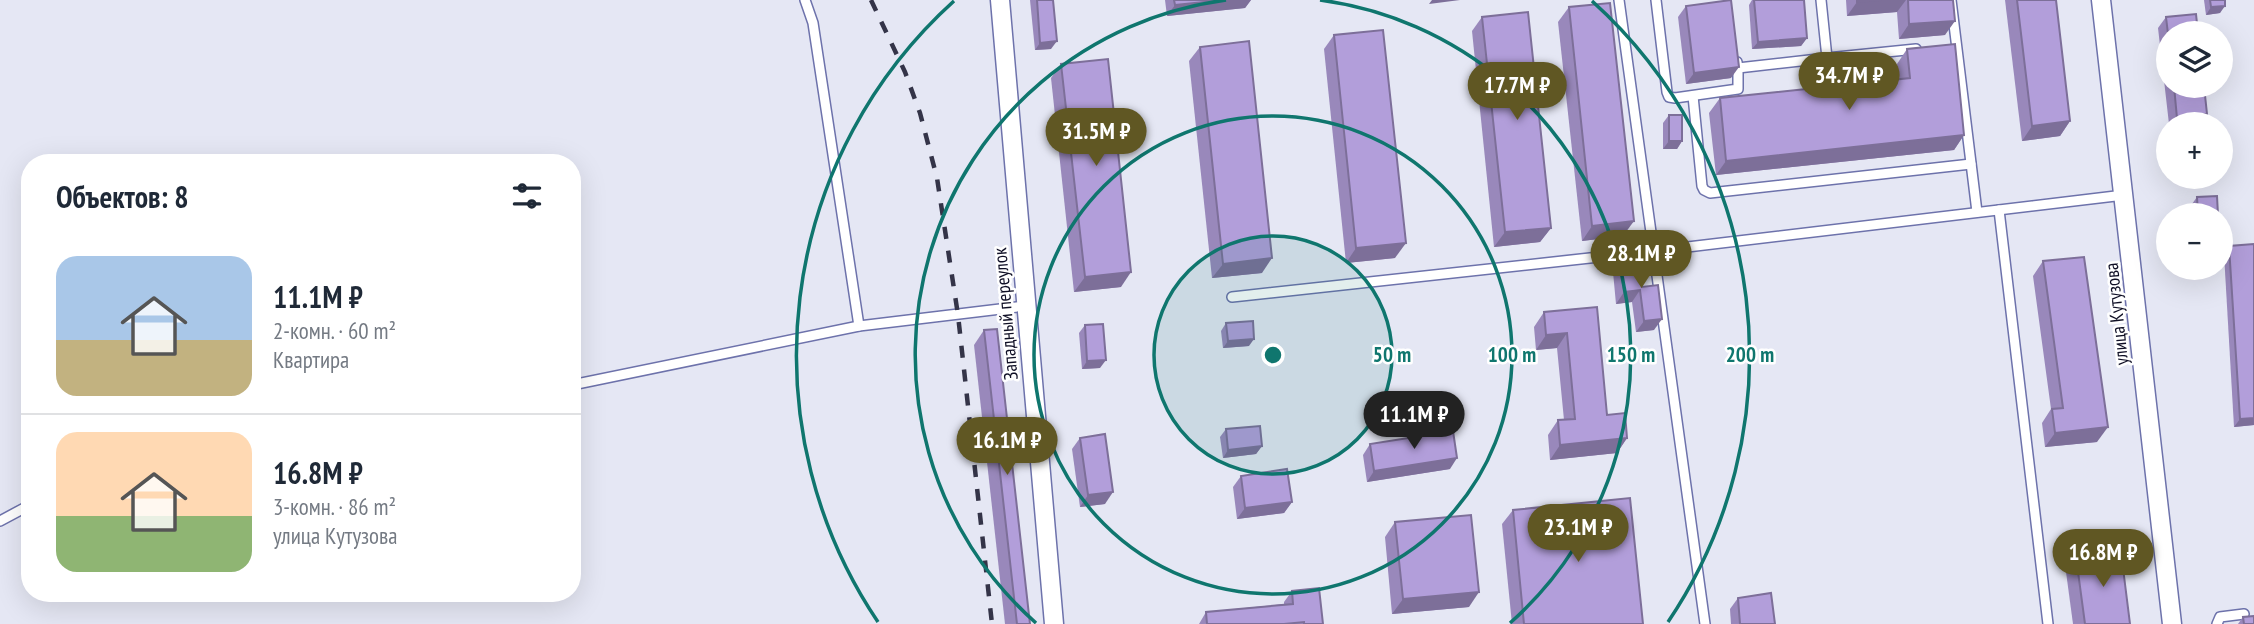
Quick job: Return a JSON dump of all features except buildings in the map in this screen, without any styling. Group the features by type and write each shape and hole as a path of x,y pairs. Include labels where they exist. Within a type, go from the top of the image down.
{"street":[{"name":"Западный переулок","path":"1000,0 1054,624"},
{"name":"улица Кутузова","path":"2101,0 2172,624"}],"lane":[{"path":"805,0 813,23 859,326"},
{"path":"1619,0 1705,624"},
{"path":"1656,0 1669,97 1738,89 1736,54"},
{"path":"1821,0 1827,58"},
{"path":"1951,0 1977,212"},
{"path":"1943,46 1956,45"},
{"path":"1738,68 1930,47"},
{"path":"1693,96 1702,186 1710,193 1971,164"},
{"path":"1231,297 1654,251 2124,195"},
{"path":"1999,210 2048,624"},
{"path":"581,383 859,326 1025,306"},
{"path":"0,521 21,510"},
{"path":"2217,624 2220,617 2244,614"}],"railway":[{"path":"871,0 905,72 920,113 937,178 958,315 992,624"}]}
